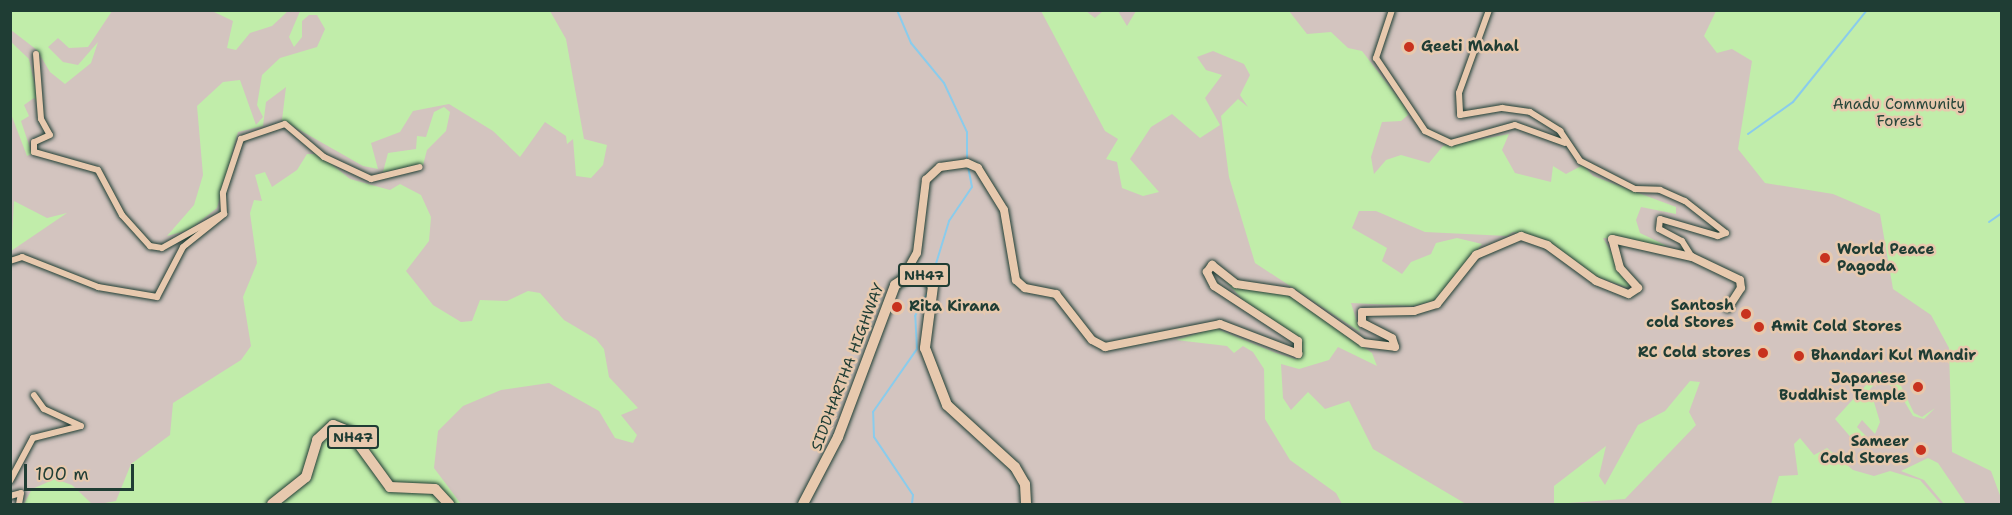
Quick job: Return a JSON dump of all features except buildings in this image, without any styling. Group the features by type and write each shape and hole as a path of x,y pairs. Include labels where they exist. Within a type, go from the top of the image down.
{"highway":[{"name":"SIDDHARTHA HIGHWAY","path":"803,504 826,465 889,298 904,276 919,274 933,286 925,348 947,405 1015,467 1025,484 1026,504"},
{"name":"NH47","path":"272,504 306,477 317,440 333,425 350,432 390,486 435,489 449,504"}],"main road":[{"path":"904,276 917,253 921,191 930,173 956,163 978,168 1004,210 1021,285 1056,294 1092,340 1105,347 1220,324 1298,354 1298,341 1214,286 1207,272 1212,265 1236,284 1282,287 1363,343 1392,348 1397,342 1362,323 1362,312 1414,311 1437,303 1476,255 1511,237 1547,244 1596,281 1629,294 1638,288 1620,268 1612,239 1692,257 1740,280 1742,288 1728,308"}],"street":[{"path":"1392,10 1376,58 1425,131 1451,142 1515,125 1565,144"},
{"path":"1489,10 1458,93 1460,115 1502,108 1530,112 1560,131 1565,144 1580,161 1635,189 1671,194 1714,220 1723,236 1668,218 1656,223 1689,247 1692,257"},
{"path":"36,54 41,119 50,135 34,142 34,152 98,170 122,214 150,246 171,244 224,214"},
{"path":"224,214 223,193 241,139 285,124 324,157 371,179 420,167"},
{"path":"10,261 22,257 98,287 157,297 183,247 224,214"},
{"path":"10,481 33,438 81,426 44,409 34,395"},
{"path":"10,496 21,493 19,504"}],"green space":[{"path":"10,11 112,11 88,47 69,48 58,38 48,47 63,62 78,65 98,42 91,63 65,84 50,72 37,50 11,30"},
{"path":"212,11 288,11 272,26 250,33 236,50 227,48 233,21"},
{"path":"300,11 550,11 566,39 584,139 607,145 603,165 591,178 576,176 573,139 567,144 566,136 545,122 520,157 493,131 449,104 413,111 400,132 371,143 378,169 363,166 282,120 286,87 266,102 263,126 238,132 217,208 189,230 167,236 194,205 203,175 197,106 223,82 240,80 256,125 263,117 257,105 262,75 280,58 317,47 325,29 317,15 309,15 302,21 302,37 294,47 289,37"},
{"path":"1041,11 1086,11 1095,18 1103,11 1118,11 1127,26 1136,11 1289,11 1307,34 1331,32 1348,48 1362,51 1406,108 1408,115 1401,121 1382,122 1371,157 1374,174 1386,160 1401,155 1429,163 1443,146 1509,134 1502,150 1515,173 1551,182 1553,166 1566,174 1583,165 1593,176 1676,207 1676,214 1641,207 1636,220 1640,233 1667,246 1603,238 1631,286 1626,287 1592,275 1539,238 1513,232 1507,236 1425,232 1376,211 1359,211 1352,228 1387,248 1382,261 1402,274 1411,262 1431,254 1436,243 1457,238 1482,244 1437,300 1413,306 1351,303 1360,332 1255,263 1229,177 1221,116 1238,99 1248,107 1240,95 1250,75 1244,64 1213,51 1197,57 1206,70 1222,75 1205,98 1220,125 1200,138 1172,114 1151,127 1130,159 1159,192 1143,196 1122,188 1117,162 1106,159 1118,139 1105,131"},
{"name":"Anadu Community Forest","path":"1716,11 2001,11 2001,498 1991,471 1952,452 1949,348 1931,315 1893,289 1880,214 1833,194 1765,183 1738,149 1752,61 1732,49 1717,53 1704,36"},
{"path":"10,41 29,59 39,104 34,98 24,105 29,116 21,121 32,154 27,156 11,114"},
{"path":"444,107 450,112 446,131 427,150 423,165 383,172 388,153 416,149 417,136 426,137 434,112"},
{"path":"307,154 319,154 350,179 390,190 400,184 421,195 431,217 429,241 406,271 433,305 461,322 472,321 480,300 507,301 528,291 540,293 564,320 596,339 604,349 609,377 638,408 621,415 637,435 633,443 615,438 599,411 549,383 501,390 463,406 438,431 434,468 461,504 99,504 116,501 131,464 170,435 173,403 241,360 251,346 243,297 257,263 250,213 254,200 262,201 255,175 265,172 272,187 297,170"},
{"path":"14,201 47,218 67,213 11,251"},
{"path":"1218,273 1244,289 1266,287 1295,297 1372,353 1377,366 1338,347 1329,360 1299,369 1281,364 1283,398 1291,410 1308,392 1325,409 1349,401 1373,449 1466,504 1342,504 1336,493 1290,460 1265,419 1264,369 1253,352 1243,346 1234,353 1227,346 1176,340 1215,328 1296,359 1302,353 1302,340 1244,301"},
{"path":"1879,371 1901,386 1914,413 1922,417 1935,408 1924,419 1913,416 1897,389 1879,380 1870,389 1880,422 1875,434 1862,420 1857,427 1868,438 1860,448 1835,419"},
{"path":"1690,381 1700,382 1689,412 1696,425 1625,499 1554,504 1554,486 1606,446 1599,476 1605,485 1638,425 1665,411"},
{"path":"1800,438 1814,455 1827,448 1853,470 1874,476 1890,471 1920,480 1941,504 1771,504 1779,476 1798,475 1794,444"},
{"path":"1928,458 1938,463 1966,504 1944,504 1924,480 1901,471"},
{"path":"55,479 72,485 92,504 24,504 32,489"}],"waterway":[{"path":"897,10 911,43 944,83 967,132 967,162"},
{"path":"1748,134 1793,102 1867,10"},
{"path":"931,280 949,221 972,187 968,167"},
{"path":"1989,222 2002,213"},
{"path":"912,504 913,495 874,437 873,412 917,349 915,316 927,294"}],"place":[{"name":"Geeti Mahal","path":"1409,47"},
{"name":"World Peace Pagoda","path":"1825,258"},
{"name":"Rita Kirana","path":"897,307"},
{"name":"Santosh cold Stores","path":"1746,314"},
{"name":"Amit Cold Stores","path":"1759,327"},
{"name":"RC Cold stores","path":"1763,353"},
{"name":"Bhandari Kul Mandir","path":"1799,356"},
{"name":"Japanese Buddhist Temple","path":"1918,387"},
{"name":"Sameer Cold Stores","path":"1921,450"}]}
